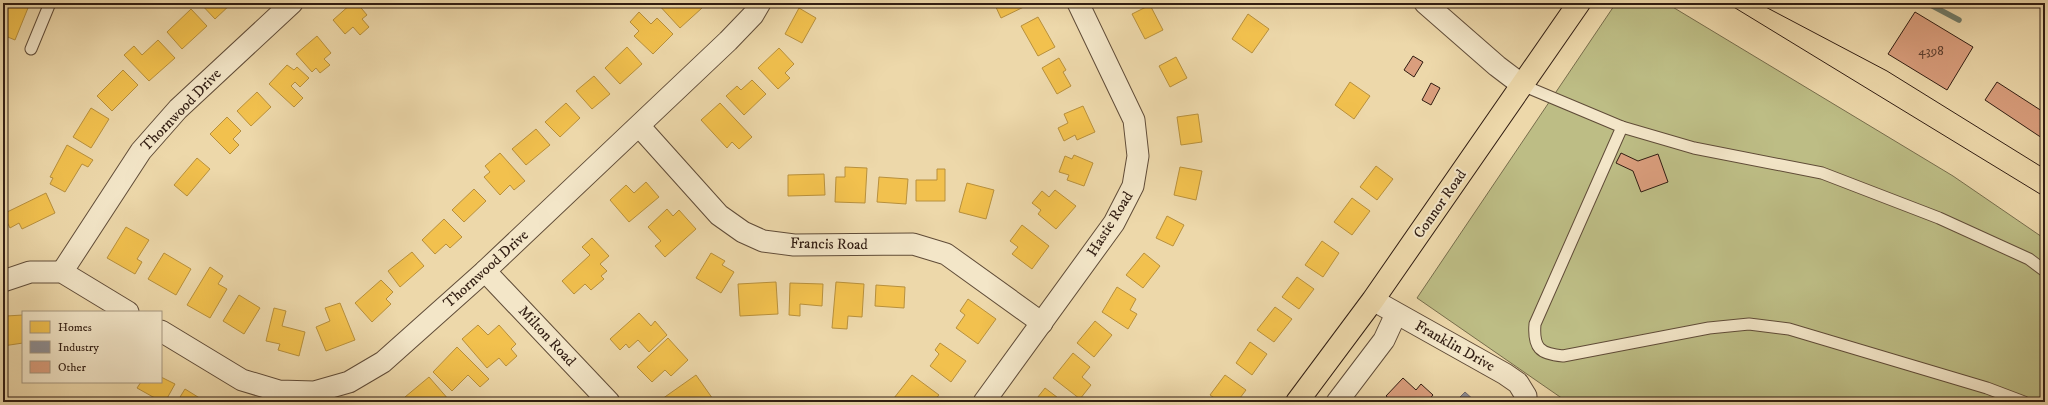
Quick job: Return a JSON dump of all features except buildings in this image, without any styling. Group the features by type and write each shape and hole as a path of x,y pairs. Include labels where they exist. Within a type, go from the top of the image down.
{"main road":[{"name":"Connor Road","path":"1297,402 1373,300 1579,3"}],"street":[{"name":"Thornwood Drive","path":"62,272 140,151 178,109 292,3"},
{"name":"Thornwood Drive","path":"162,332 242,380 279,391 314,392 349,382 383,362 485,271 640,127 728,41 753,15 760,3"},
{"name":"Hastie Road","path":"984,402 1114,223 1133,186 1138,156 1134,120 1078,3"},
{"path":"1425,3 1497,66 1522,85"},
{"name":"Francis Road","path":"640,127 719,215 743,232 763,241 794,245 914,244 946,254 1042,324"},
{"name":"Milton Road","path":"485,271 609,402"},
{"path":"3,281 30,272 62,272 126,311"},
{"name":"Franklin Drive","path":"1373,300 1505,374 1518,383 1526,396 1525,402"},
{"path":"1338,402 1384,340 1396,314"}],"lane":[{"path":"31,49 50,3"},
{"path":"1522,85 1622,127 1694,148 1822,173 1939,218 2030,259 2045,271"},
{"path":"1622,127 1535,324 1534,337 1538,347 1547,354 1563,356 1710,328 1749,324 1789,330 1988,388 2024,402"}],"green space":[{"path":"1616,3 1666,3 1953,176 2045,239 2045,402 1574,402 1563,399 1417,298"}],"waterway":[{"path":"1927,3 1959,20"}],"tram line":[{"path":"1727,3 2045,197"},
{"path":"1758,3 1887,71 2045,169"}]}
